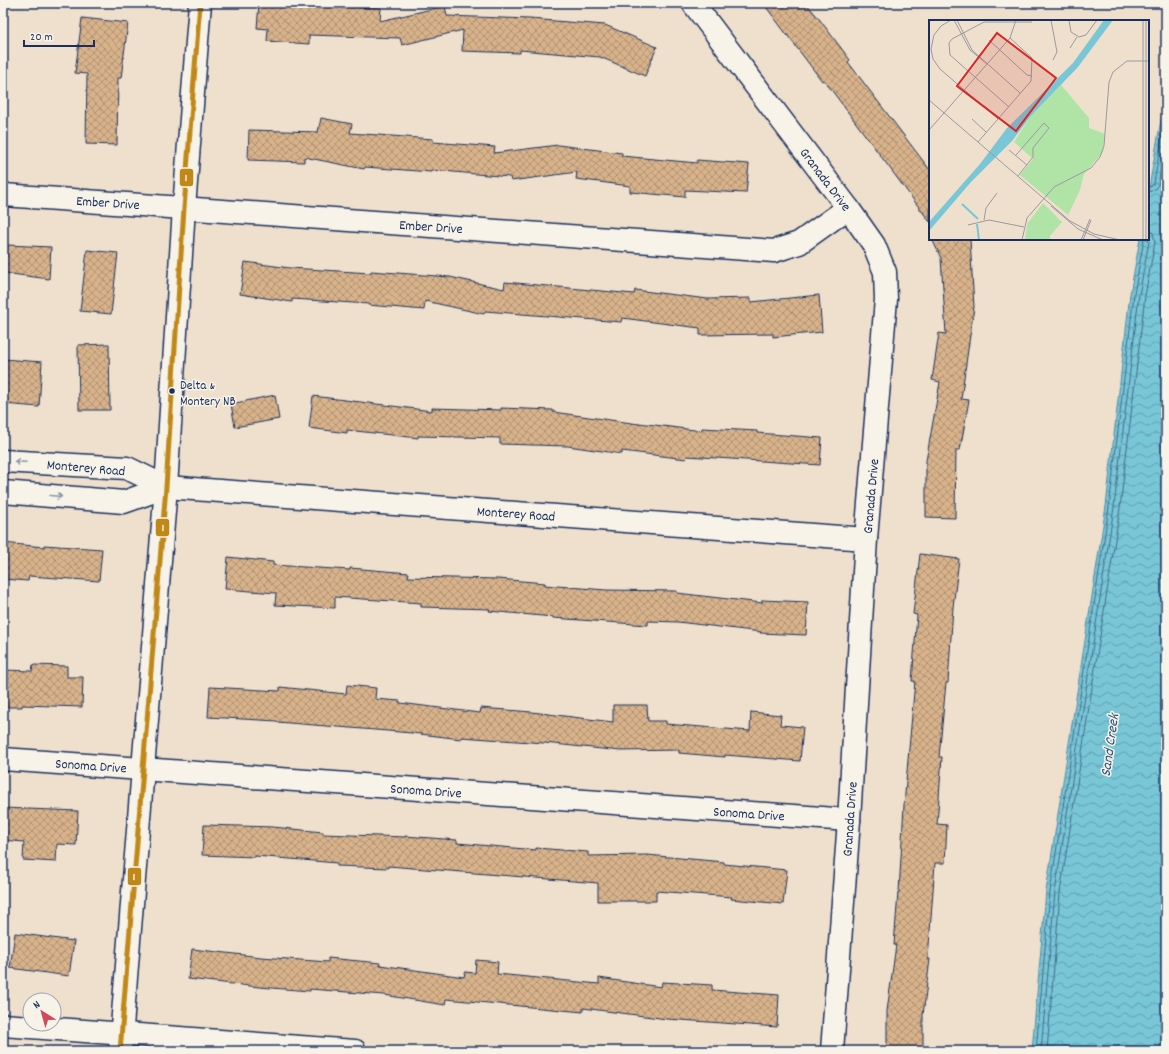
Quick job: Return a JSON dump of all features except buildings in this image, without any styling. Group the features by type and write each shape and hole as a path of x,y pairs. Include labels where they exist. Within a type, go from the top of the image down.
{"street":[{"path":"120,1042 166,487 184,208 200,3"},
{"name":"Granada Drive","path":"693,3 848,208 874,245 885,272 886,299 866,539 849,820 832,1051"},
{"name":"Ember Drive","path":"3,194 774,251 799,243 848,208"},
{"name":"Monterey Road","path":"3,460 127,468 166,487 866,539"},
{"name":"Monterey Road","path":"3,492 124,502 166,487"},
{"name":"Sonoma Drive","path":"3,759 849,820"},
{"path":"3,1025 120,1042 355,1051"}],"water":[{"name":"Sand Creek","path":"1166,92 1166,1051 1032,1051 1046,891 1106,506 1130,294 1140,240 1149,240 1149,187"}],"transit line":[{"name":"1","path":"120,1051 166,487 184,208 200,3"}],"place":[{"name":"Delta & Montery NB","path":"172,391"}]}
